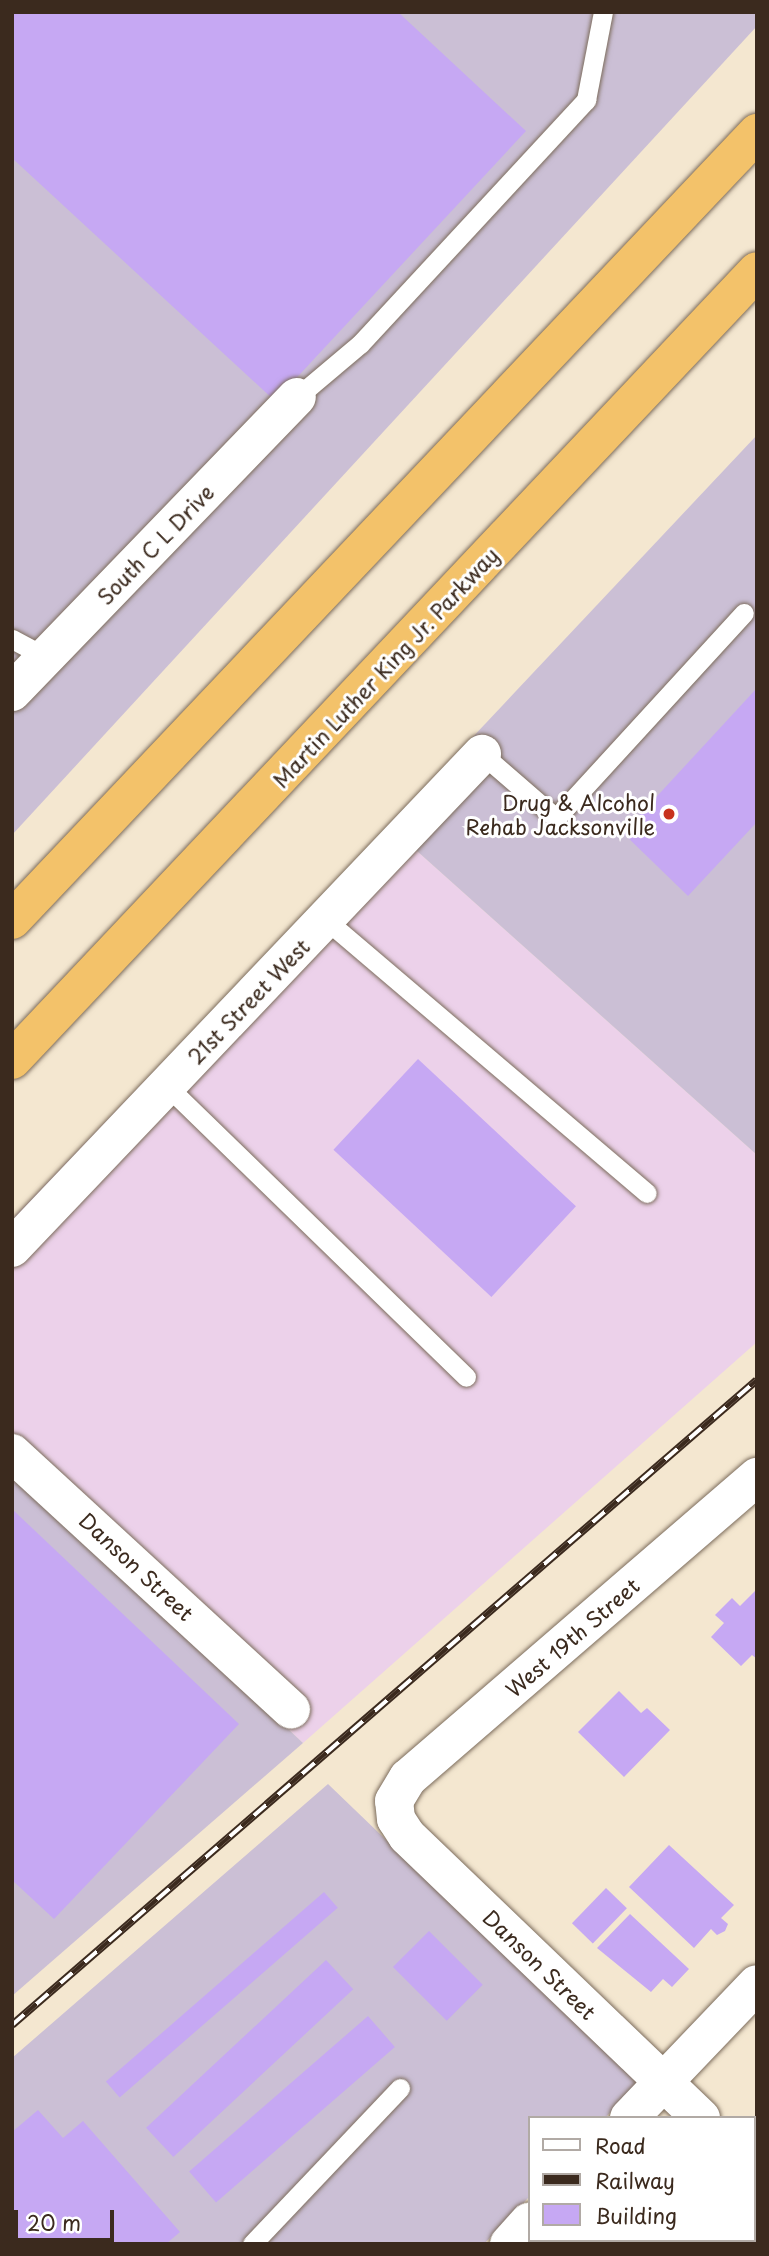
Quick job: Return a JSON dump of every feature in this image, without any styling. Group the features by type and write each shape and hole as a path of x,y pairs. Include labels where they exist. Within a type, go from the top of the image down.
{"highway":[{"path":"12,920 757,133"},
{"name":"Martin Luther King Jr. Parkway","path":"12,1060 757,271"}],"street":[{"name":"South C L Drive","path":"12,692 297,397"},
{"name":"21st Street West","path":"12,1248 482,754"},
{"name":"Danson Street","path":"12,1453 291,1710"},
{"name":"West 19th Street","path":"394,1801 408,1779 757,1477"},
{"name":"Danson Street","path":"394,1801 396,1819 407,1836 699,2116"},
{"path":"631,2116 757,1984"},
{"path":"509,2244 528,2223"}],"lane":[{"path":"297,397 360,344 586,100 603,12"},
{"path":"482,754 556,818 744,613"},
{"path":"12,639 46,657"},
{"path":"326,920 647,1193"},
{"path":"167,1086 466,1377"},
{"path":"251,2244 400,2088"}],"shaded area":[{"path":"12,12 757,12 757,26 12,835"},
{"path":"757,435 757,1155 389,826"},
{"path":"389,826 757,1155 757,1342 303,1743 12,1468 12,1219"},
{"path":"12,1468 303,1743 12,1996"},
{"path":"328,1784 639,2083 607,2116 528,2116 528,2198 484,2244 12,2244 12,2058"}],"building":[{"path":"12,12 398,12 526,131 275,401 12,158"},
{"path":"757,688 757,822 688,896 623,833"},
{"path":"418,1059 576,1206 491,1297 333,1150"},
{"path":"12,1509 239,1724 54,1919 12,1880"},
{"path":"757,1589 757,1659 752,1655 741,1666 711,1637 724,1623 715,1615 732,1598 740,1606"},
{"path":"619,1691 641,1713 647,1708 670,1730 624,1777 578,1732"},
{"path":"669,1845 734,1905 721,1918 728,1924 725,1931 717,1935 711,1929 694,1948 629,1887"},
{"path":"606,1888 627,1908 593,1943 572,1923"},
{"path":"324,1892 338,1908 120,2097 106,2082"},
{"path":"630,1914 689,1969 672,1987 663,1979 651,1992 597,1948"},
{"path":"429,1931 483,1985 447,2021 393,1967"},
{"path":"326,1960 353,1989 173,2157 146,2128"},
{"path":"368,2016 395,2047 216,2202 189,2171"},
{"path":"38,2110 63,2138 83,2121 180,2232 166,2244 12,2244 12,2132"}],"railway":[{"path":"12,2025 757,1380"}],"place":[{"name":"Drug & Alcohol Rehab Jacksonville","path":"669,814"}]}
